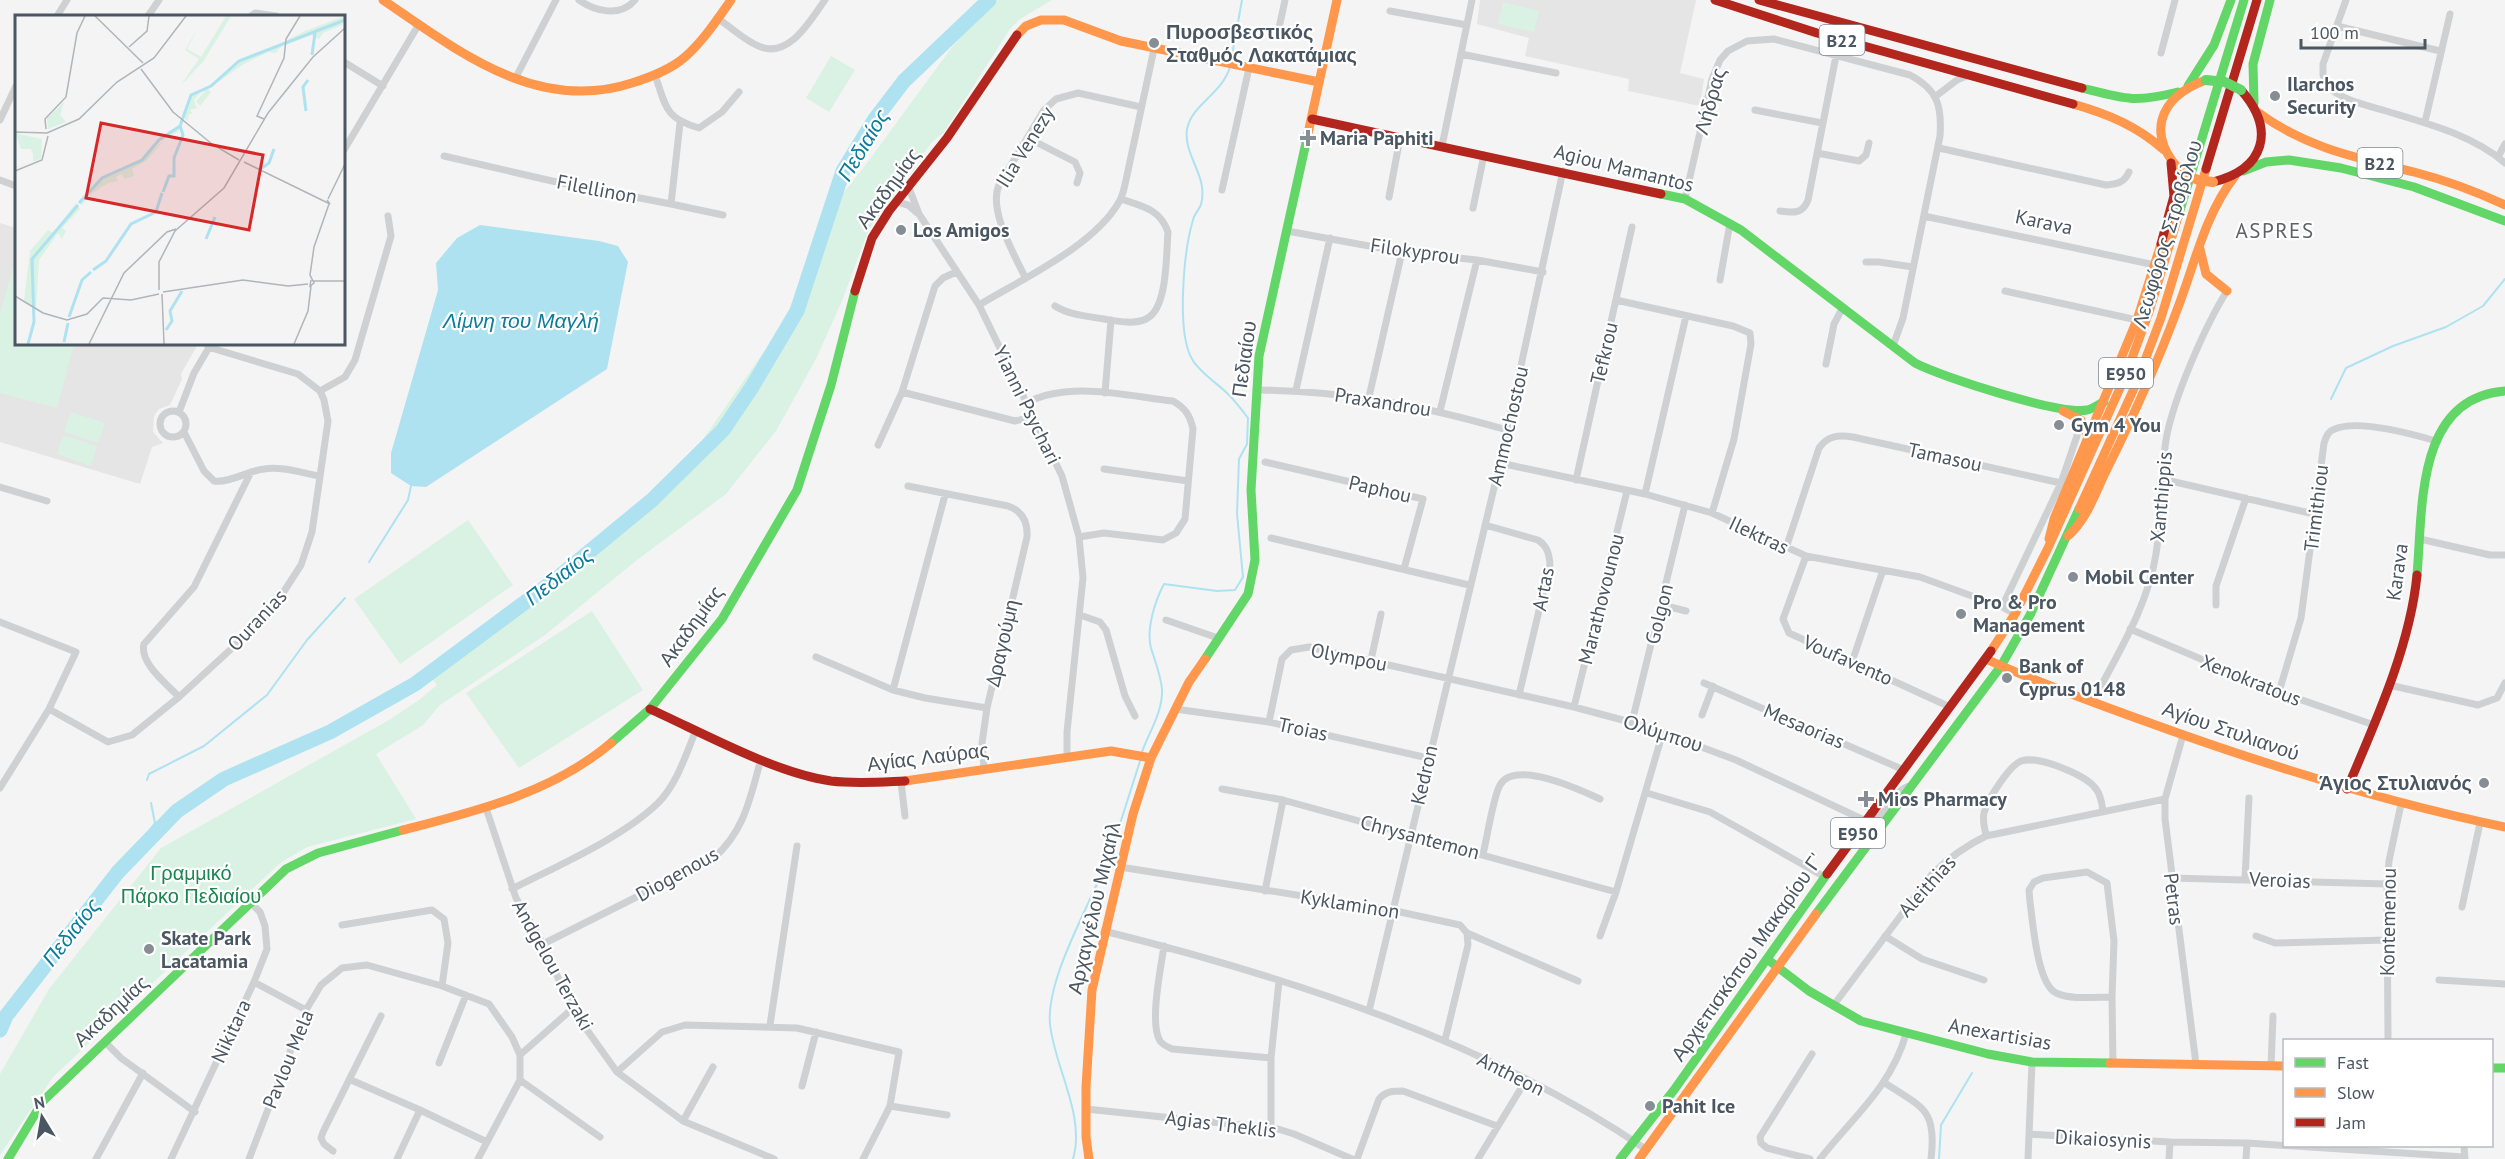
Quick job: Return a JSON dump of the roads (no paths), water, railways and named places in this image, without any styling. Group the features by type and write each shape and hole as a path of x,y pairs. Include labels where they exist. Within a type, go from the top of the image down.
{"street":[{"path":"58,15 68,0"},
{"path":"149,15 159,0"},
{"path":"383,0 480,62 515,79 544,89 584,93 618,87 655,75 685,58 731,0"},
{"path":"515,79 556,0"},
{"path":"579,0 605,12 620,11 635,0"},
{"path":"717,18 760,47 779,48 789,43 804,29 825,0"},
{"path":"1279,28 1285,0"},
{"name":"Πεδιαίου","path":"1175,709 1189,682 1248,594 1255,566 1251,490 1259,356 1336,0"},
{"path":"1442,146 1473,0"},
{"name":"B22","path":"1715,0 1817,33 1971,74 2125,120 2148,135 2164,150"},
{"path":"1792,0 1802,14"},
{"path":"2160,53 2175,0"},
{"path":"2188,86 2201,71 2213,50 2231,0"},
{"name":"Λεωφόρος Στροβόλου","path":"1986,659 2015,614 2048,548 2125,377 2150,312 2244,0"},
{"name":"Λεωφόρος Στροβόλου","path":"2001,666 2030,615 2068,536 2136,384 2165,308 2257,0"},
{"path":"2257,108 2241,90 2225,82 2206,80 2178,92 2166,107 2161,121 2160,136 2171,163 2184,174 2198,180 2213,182 2239,173 2253,160 2260,147 2262,133 2257,108 2250,87 2251,71 2270,0"},
{"path":"2346,0 2323,64 2323,75 2327,86 2352,100 2425,122 2462,138 2505,163"},
{"name":"B22","path":"1765,1 1802,14 2128,100 2147,100 2178,92"},
{"path":"1390,11 1467,25"},
{"path":"252,15 255,13 269,15"},
{"path":"2425,122 2450,15"},
{"name":"Ακαδημίας","path":"8,1159 44,1101 286,868 318,854 486,808 539,788 584,763 621,736 650,709 722,619 797,490 831,385 865,256 872,238 947,138 1011,41 1026,26 1041,20 1064,20 1154,49 1319,82"},
{"path":"345,148 419,24"},
{"path":"2337,26 2440,51"},
{"name":"Λήδρας","path":"1685,199 1712,80 1720,60 1728,51 1747,41 1774,39 1910,75 1928,87 1936,96"},
{"path":"978,305 1091,236 1113,213 1121,199 1154,49"},
{"path":"1461,54 1556,73"},
{"path":"1780,211 1798,212 1806,205 1836,56"},
{"path":"345,63 383,86"},
{"path":"1222,190 1249,68"},
{"path":"1893,346 1903,318 1939,148 1940,110 1936,96 1955,81 1971,74"},
{"path":"655,75 668,110 680,123 699,128 722,112 739,92"},
{"path":"0,120 15,88"},
{"name":"Ilia Venezy","path":"1026,277 1006,237 996,197 999,185 1049,104 1067,95 1078,93 1141,107"},
{"name":"B22","path":"2257,108 2287,135 2306,144 2416,172 2478,193 2505,205"},
{"path":"1755,110 1822,123"},
{"name":"Agiou Mamantos","path":"1312,119 1685,199 1730,223 1915,363 1934,373 2053,406 2086,410 2104,402"},
{"path":"671,204 680,123"},
{"path":"1028,138 1075,162 1080,173 1077,183"},
{"path":"1389,197 1400,138"},
{"path":"1817,153 1859,161 1866,155 1869,143"},
{"path":"2498,157 2505,144"},
{"path":"1939,148 2106,185 2121,182 2126,179 2129,172"},
{"path":"1473,208 1484,155"},
{"name":"Filellinon","path":"444,156 552,181 723,215"},
{"name":"B22","path":"2239,173 2266,162 2289,160 2341,168 2414,187 2505,221"},
{"name":"E950","path":"2048,548 2054,519 2137,320 2155,265 2174,196 2171,163"},
{"name":"Ammochostou","path":"1448,679 1500,463 1563,171"},
{"name":"E950","path":"2068,536 2076,529 2095,495 2140,399 2179,306 2211,210 2239,173"},
{"path":"0,180 15,186"},
{"name":"Yianni Psychari","path":"909,188 919,214 978,305 1062,476 1079,537 1083,578 1067,732 1067,756"},
{"path":"1055,306 1067,313 1111,320 1144,320 1160,306 1168,232 1162,218 1156,213 1121,199"},
{"name":"Yianni Psychari","path":"897,202 919,214"},
{"path":"179,412 187,389 209,345 298,374 320,391 345,377 355,360 391,236 388,216"},
{"name":"Karava","path":"1924,216 2155,265"},
{"path":"1720,280 1730,223"},
{"name":"Tefkrou","path":"1575,480 1632,227"},
{"name":"Filokyprou","path":"1287,231 1402,252 1477,260 1543,272"},
{"path":"1296,390 1330,238"},
{"path":"2199,244 2205,275 2227,291"},
{"path":"1369,397 1402,252"},
{"path":"1440,411 1477,260"},
{"path":"1866,262 1913,267"},
{"path":"878,445 902,392 935,286 943,278 956,272"},
{"path":"2005,291 2137,320"},
{"name":"Xanthippis","path":"2093,701 2130,629 2148,584 2156,555 2166,438 2196,355 2227,291"},
{"path":"1616,300 1743,329 1749,333 1750,355 1734,439 1712,513"},
{"path":"1826,364 1834,324 1843,307"},
{"path":"1645,494 1686,316"},
{"path":"1105,393 1111,320"},
{"name":"Praxandrou","path":"1256,390 1296,390 1369,397 1440,411 1507,430"},
{"name":"Ouranias","path":"49,709 100,739 115,741 132,735 179,697 270,613 301,565 312,532 328,421 320,391"},
{"name":"Karava","path":"2347,789 2389,685 2413,598 2425,484 2436,441 2453,414 2462,405 2476,396 2505,391"},
{"path":"902,392 1015,421 1032,417"},
{"path":"1026,403 1040,396 1060,392 1105,393 1173,401 1188,413 1193,429 1185,519 1182,527 1170,538 1158,540 1104,533 1079,537"},
{"name":"Agiou Mamantos","path":"2053,406 2073,415"},
{"path":"184,432 174,437 164,434 161,429 161,418 164,414 174,410 186,419 184,432 204,471 214,481 223,481 273,468 319,476"},
{"path":"2073,415 2084,425 2088,438"},
{"path":"2002,607 2061,483 2077,436 2078,426 2073,415"},
{"name":"Trimithiou","path":"2278,692 2301,618 2324,443 2331,431 2342,427 2372,428 2391,430 2436,441"},
{"name":"Tamasou","path":"1786,548 1819,448 1828,438 1842,435 1853,437 2061,483"},
{"name":"Paphou","path":"1265,462 1424,499 1404,569"},
{"name":"Ilektras","path":"1500,463 1645,494 1685,505 1712,513 1806,556 1920,577 2002,607 2015,614"},
{"path":"1104,469 1188,481"},
{"path":"179,697 146,660 143,652 144,644 194,587 251,472"},
{"path":"2162,478 2314,514"},
{"path":"893,690 945,495 908,486"},
{"path":"0,487 47,501"},
{"name":"Marathovounou","path":"1574,707 1627,491"},
{"name":"Δραγούμη","path":"945,495 1014,508 1024,518 1027,537 987,708 982,743 984,769"},
{"path":"2216,605 2216,586 2246,498"},
{"name":"Golgon","path":"1632,722 1685,505"},
{"name":"Artas","path":"1485,525 1538,540 1543,544 1549,556 1550,564 1519,695"},
{"path":"1270,538 1469,585"},
{"path":"2420,539 2490,555 2505,555"},
{"name":"Voufavento","path":"1806,556 1784,613 1786,629 1793,636 1950,707"},
{"path":"1852,662 1883,570"},
{"path":"1662,606 1686,611"},
{"path":"1371,660 1381,614"},
{"path":"1080,615 1100,622 1106,630 1125,696 1135,716"},
{"path":"1166,620 1218,638"},
{"path":"0,623 76,652 49,709 0,788"},
{"name":"Xenokratous","path":"2130,629 2278,692 2374,725"},
{"name":"Olympou","path":"1269,722 1278,668 1282,659 1291,650 1309,647 1448,679"},
{"path":"816,657 893,690 925,699 987,708"},
{"name":"Αγίου Στυλιανού","path":"1986,659 2183,735 2347,789 2401,804 2505,827"},
{"name":"Αρχιεπισκόπου Μακαρίου Γ'","path":"1620,1159 1635,1142 1825,877 1986,659"},
{"name":"Αρχιεπισκόπου Μακαρίου Γ'","path":"1639,1159 1836,886 2001,666"},
{"name":"Ολύμπου","path":"1448,679 1574,707 1663,732 1736,760 1866,821"},
{"name":"Kedron","path":"1368,1011 1448,679"},
{"name":"Mesaorias","path":"1704,683 1904,770"},
{"path":"2389,685 2478,705 2497,698 2505,684"},
{"path":"1702,716 1713,686"},
{"name":"Αγίας Λαύρας","path":"650,709 761,759 797,773 831,781 901,782 1111,751 1145,756"},
{"name":"Troias","path":"1175,709 1269,722 1428,758"},
{"name":"Αρχαγγέλου Μιχαήλ","path":"1089,1159 1086,1109 1092,990 1145,756 1175,709"},
{"path":"512,889 614,835 659,802 679,772 696,730"},
{"path":"1600,936 1647,793 1663,732"},
{"name":"Petras","path":"2183,735 2165,799 2165,819 2196,1064"},
{"name":"Diogenous","path":"543,944 714,858 730,842 743,821 761,759"},
{"path":"1986,836 1983,820 1987,804 2010,769 2027,759 2043,760 2091,783 2099,795 2103,811"},
{"path":"1484,854 1499,786 1509,777 1523,774 1534,776 1575,787 1600,799"},
{"path":"901,782 905,816"},
{"path":"1866,821 1878,817 1900,790 1913,785"},
{"name":"Chrysantemon","path":"1222,789 1283,800 1616,892"},
{"path":"1647,793 1710,812 1825,877"},
{"path":"2245,879 2249,798"},
{"name":"Aleithias","path":"1833,1006 1932,874 1970,843 1986,836 2165,799"},
{"path":"1265,891 1283,800"},
{"name":"Kontemenou","path":"2388,1039 2387,884 2389,861 2401,804"},
{"name":"Andgelou Terzaki","path":"486,808 512,889 543,944 572,1009 617,1072 683,1122 774,1159"},
{"path":"2462,907 2480,823"},
{"path":"770,1026 797,846"},
{"name":"Kyklaminon","path":"1119,867 1454,922 1467,933 1533,959 1578,981"},
{"path":"2112,997 2068,995 2057,993 2047,986 2042,973 2030,902 2029,891 2034,882 2043,878 2087,872 2107,883 2114,941 2113,1064"},
{"name":"Veroias","path":"2172,878 2387,884"},
{"name":"Nikitara","path":"171,1159 195,1112 267,949 265,926 260,912 250,902"},
{"path":"342,925 432,910 444,919 448,943 442,986 489,1005 512,1037 520,1055 520,1080 478,1159"},
{"path":"1104,931 1164,946 1279,981 1271,1058 1271,1128"},
{"path":"1445,1040 1468,945 1467,933"},
{"path":"1884,936 1922,959 1984,980"},
{"path":"2256,936 2275,943 2387,940"},
{"path":"1164,946 1156,1019 1160,1041 1172,1049 1271,1058"},
{"name":"Anexartisias","path":"1767,959 1833,1006 1861,1021 1905,1034 2032,1062 2283,1066"},
{"name":"Pavlou Mela","path":"249,1159 306,1010 321,985 342,968 367,965 442,986"},
{"path":"2439,980 2505,984"},
{"name":"Antheon","path":"1279,981 1445,1040 1602,1120 1647,1150"},
{"path":"254,982 306,1010"},
{"path":"439,1063 466,996"},
{"path":"520,1055 572,1009"},
{"path":"333,1151 324,1144 321,1138 381,1016"},
{"path":"2271,1066 2273,1016"},
{"path":"617,1072 662,1032 685,1025 770,1026 816,1032 900,1052 890,1106 863,1159"},
{"path":"802,1086 816,1032"},
{"path":"1820,1159 1885,1083 1895,1064 1905,1034"},
{"path":"105,1042 121,1058 195,1112"},
{"path":"1810,1159 1767,1148 1761,1143 1760,1137 1762,1129 1812,1054"},
{"path":"2028,1159 2032,1062"},
{"path":"683,1122 713,1067"},
{"path":"96,1159 143,1073"},
{"path":"351,1080 487,1142"},
{"path":"520,1080 600,1137"},
{"path":"1478,1159 1526,1080"},
{"path":"1885,1083 1920,1105 1929,1114 1934,1138 1931,1159"},
{"path":"1357,1159 1379,1099 1388,1092 1403,1091 1497,1126"},
{"path":"890,1106 947,1115"},
{"name":"Agias Theklis","path":"1086,1109 1271,1128 1294,1134 1352,1159"},
{"path":"397,1159 420,1110"},
{"name":"Dikaiosynis","path":"2029,1134 2283,1145"},
{"path":"2169,1159 2170,1142"},
{"path":"2246,1159 2247,1143"},
{"name":"Dikaiosynis","path":"2305,1147 2464,1158"}],"water":[{"name":"Λίμνη του Μαγλή","path":"480,225 599,241 618,246 628,262 607,369 426,487 411,486 391,473 391,453 438,290 436,263 457,238"}],"waterway":[{"name":"Πεδιαίος","path":"0,1030 6,1016 118,872 177,811 224,779 330,732 415,684 555,580 652,500 723,430 752,387 797,311 843,171 875,119 904,81 989,0"},
{"path":"1231,61 1242,0"},
{"path":"1142,752 1158,714 1162,697 1158,668 1151,648 1150,632 1157,598 1164,584 1217,591 1235,590 1243,577 1237,514 1239,459 1247,444 1248,418 1231,397 1195,364 1187,346 1183,311 1187,250 1194,218 1203,194 1189,148 1187,129 1195,113 1221,85 1230,67"},
{"path":"2331,399 2346,368 2393,346 2446,327 2483,306 2505,279"},
{"path":"369,562 408,500 411,486"},
{"path":"147,780 149,774 204,746 267,695 307,640 345,598"},
{"path":"1110,855 1141,758"},
{"path":"118,872 155,823 151,803"},
{"path":"1073,1159 1076,1143 1075,1126 1068,1091 1053,1040 1050,1006 1054,987 1069,945 1104,868"},
{"path":"1939,1159 1941,1125 1972,1073"}],"place":[{"name":"Πυροσβεστικός Σταθμός Λακατάμιας","path":"1154,43"},
{"name":"Ilarchos Security","path":"2275,96"},
{"name":"Maria Paphiti","path":"1308,138"},
{"name":"Los Amigos","path":"901,230"},
{"name":"Gym 4 You","path":"2059,425"},
{"name":"Mobil Center","path":"2073,577"},
{"name":"Pro & Pro Management","path":"1961,614"},
{"name":"Bank of Cyprus 0148","path":"2007,678"},
{"name":"Άγιος Στυλιανός","path":"2484,783"},
{"name":"Mios Pharmacy","path":"1866,799"},
{"name":"Skate Park Lacatamia","path":"149,949"},
{"name":"Pahit Ice","path":"1650,1106"}],"district":[{"name":"ASPRES","path":"2275,230"}],"park label":[{"name":"Γραμμικό Πάρκο Πεδιαίου","path":"191,884"}]}
